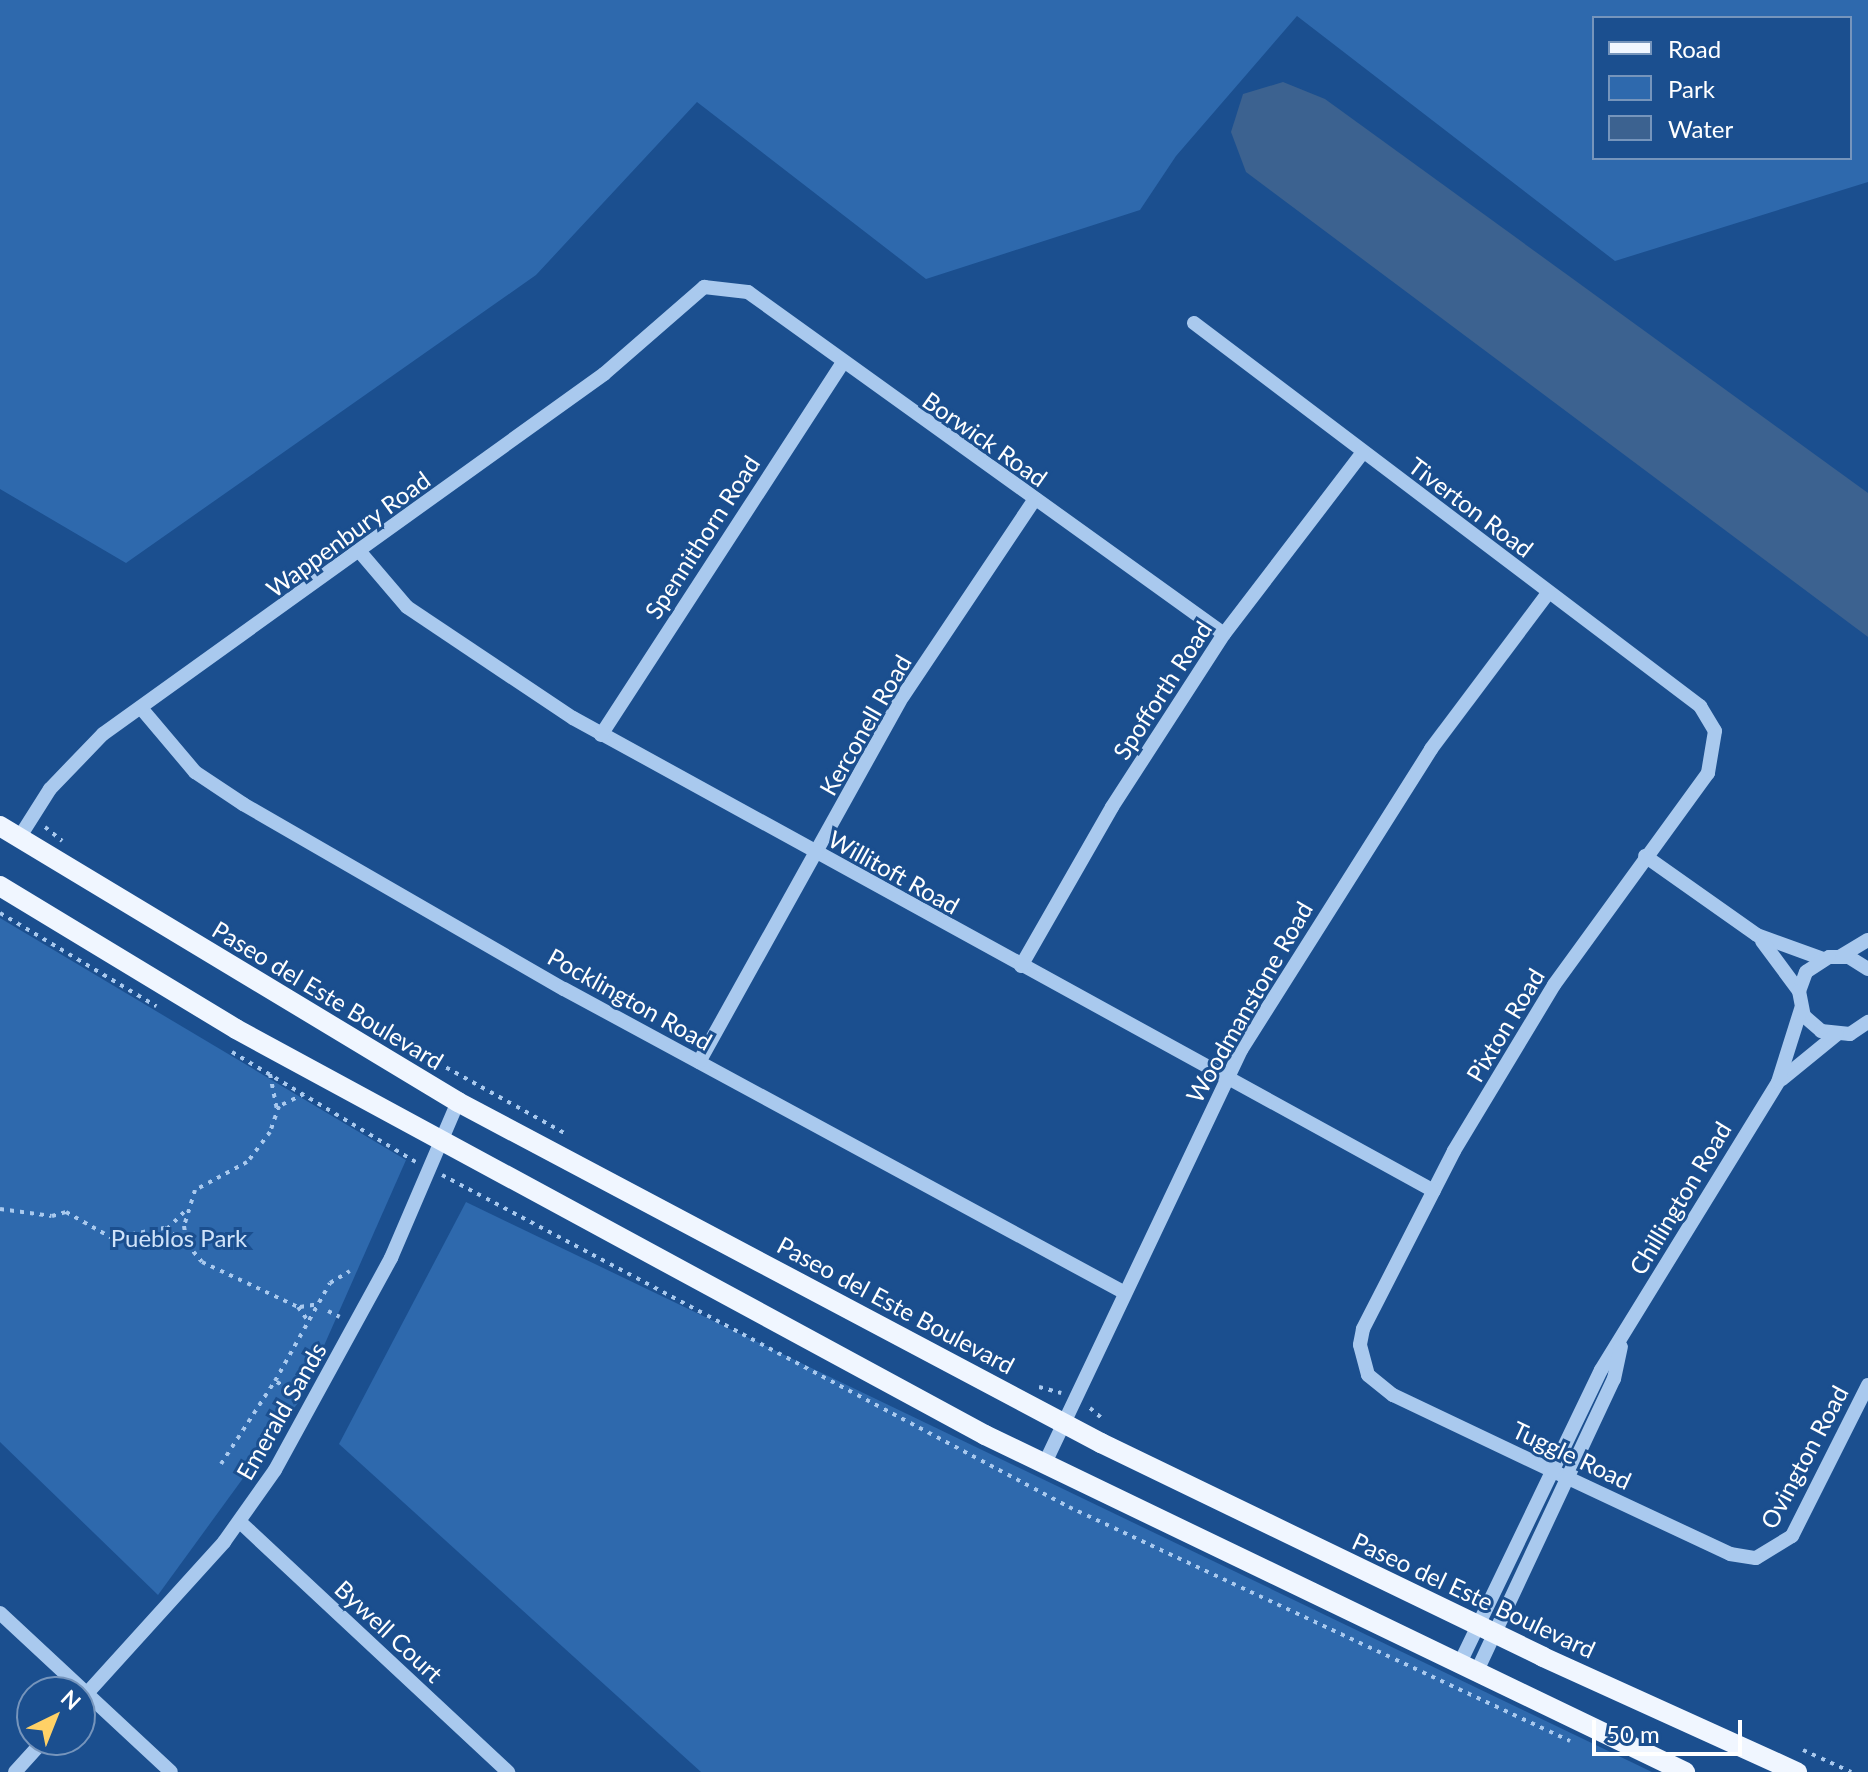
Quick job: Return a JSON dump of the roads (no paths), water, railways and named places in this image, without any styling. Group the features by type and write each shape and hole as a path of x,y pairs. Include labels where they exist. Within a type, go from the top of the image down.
{"main road":[{"name":"Paseo del Este Boulevard","path":"0,826 458,1102 1063,1423 1486,1630 1797,1772"},
{"path":"0,886 443,1144 1044,1465 1685,1772"}],"street":[{"name":"Borwick Road","path":"719,284 748,292 841,365 1224,634"},
{"name":"Wappenbury Road","path":"19,838 50,789 103,734 604,374 690,293 719,284"},
{"name":"Tiverton Road","path":"1194,323 1700,706 1715,731"},
{"name":"Spennithorn Road","path":"601,735 841,365"},
{"name":"Spofforth Road","path":"1021,966 1112,807 1224,634 1363,452"},
{"name":"Kerconell Road","path":"699,1062 903,696 1034,500"},
{"name":"Willitoft Road","path":"360,552 407,607 456,644 601,735 1434,1191"},
{"name":"Woodmanstone Road","path":"1044,1465 1227,1078 1313,929 1431,749 1548,593"},
{"name":"Pocklington Road","path":"141,708 195,772 243,804 699,1062 1125,1293"},
{"name":"Pixton Road","path":"1362,1360 1363,1329 1434,1191 1554,985 1708,773 1715,731"},
{"path":"1645,856 1757,935 1823,959"},
{"path":"1757,935 1799,991"},
{"path":"1868,940 1841,956 1823,959 1806,972 1799,991 1801,1009 1815,1027 1868,1036"},
{"path":"1841,956 1868,969"},
{"name":"Chillington Road","path":"1468,1669 1550,1469 1682,1230 1778,1082 1801,1009"},
{"name":"Chillington Road","path":"1778,1082 1843,1034 1868,1022"},
{"name":"Emerald Sands","path":"96,1683 240,1522 391,1258 443,1144 458,1102"},
{"name":"Chillington Road","path":"1486,1630 1568,1478 1614,1379 1623,1339"},
{"name":"Tuggle Road","path":"1362,1360 1379,1387 1730,1554 1756,1558 1778,1549"},
{"name":"Ovington Road","path":"1778,1549 1792,1536 1868,1385"},
{"name":"Bywell Court","path":"240,1522 508,1772"},
{"path":"0,1613 62,1676"},
{"path":"96,1708 171,1772"},
{"path":"15,1772 30,1756"}],"water":[{"path":"1283,82 1325,99 1868,493 1868,637 1246,172 1231,132 1243,94"}],"park label":[{"name":"Pueblos Park","path":"179,1238"}]}
